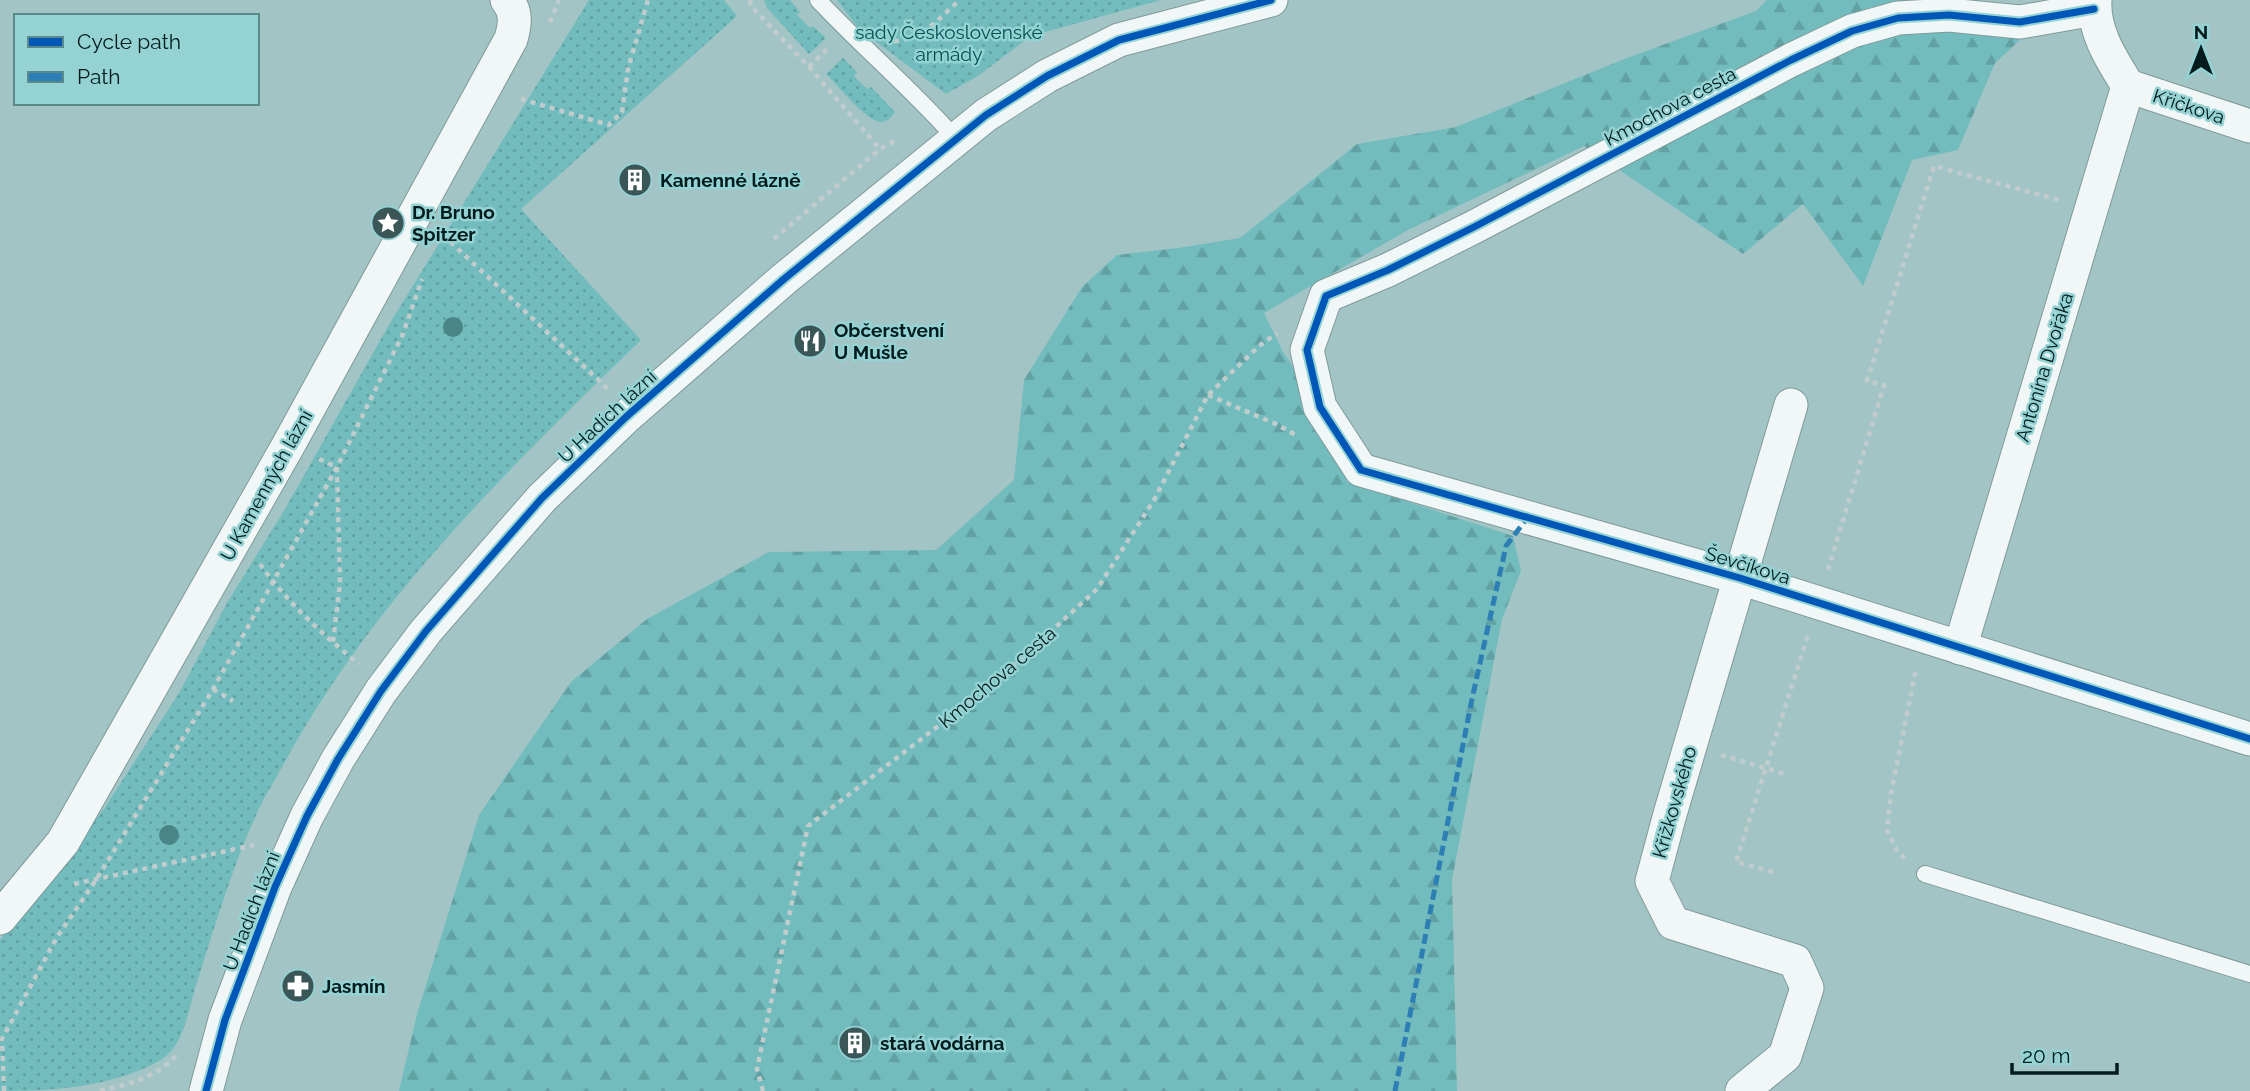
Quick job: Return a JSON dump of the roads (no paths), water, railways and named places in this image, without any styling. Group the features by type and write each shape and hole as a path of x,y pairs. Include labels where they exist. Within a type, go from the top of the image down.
{"street":[{"name":"U Kamenných lázní","path":"0,918 63,842 239,535 511,38 516,22 511,4 507,0"},
{"name":"U Hadích lázní","path":"206,1091 225,1020 275,887 307,816 338,759 426,631 542,499 627,416 784,279 986,115 1047,76 1119,40 1271,0"},
{"name":"Kmochova cesta","path":"1307,350 1326,296 1388,270 1791,60 1852,31 1898,18 1949,15 2020,22 2095,5 2104,47 2128,86"},
{"name":"Křičkova","path":"2128,86 2250,126"},
{"name":"Antonína Dvořáka","path":"1960,648 2128,86"},
{"name":"Ševčíkova","path":"1307,350 1320,407 1361,470 1741,578 2250,738"},
{"name":"Křížkovského","path":"1742,1091 1785,1056 1807,988 1795,961 1673,923 1652,881 1791,405"}],"lane":[{"path":"818,0 918,97 956,139"},
{"path":"1925,874 2250,974"}],"place":[{"name":"Kamenné lázně","path":"635,180"},
{"name":"Dr. Bruno Spitzer","path":"388,223"},
{"name":"Občerstvení U Mušle","path":"810,341"},
{"name":"Jasmín","path":"298,986"},
{"name":"stará vodárna","path":"855,1043"}],"park label":[{"name":"sady Československé armády","path":"949,43"}]}
